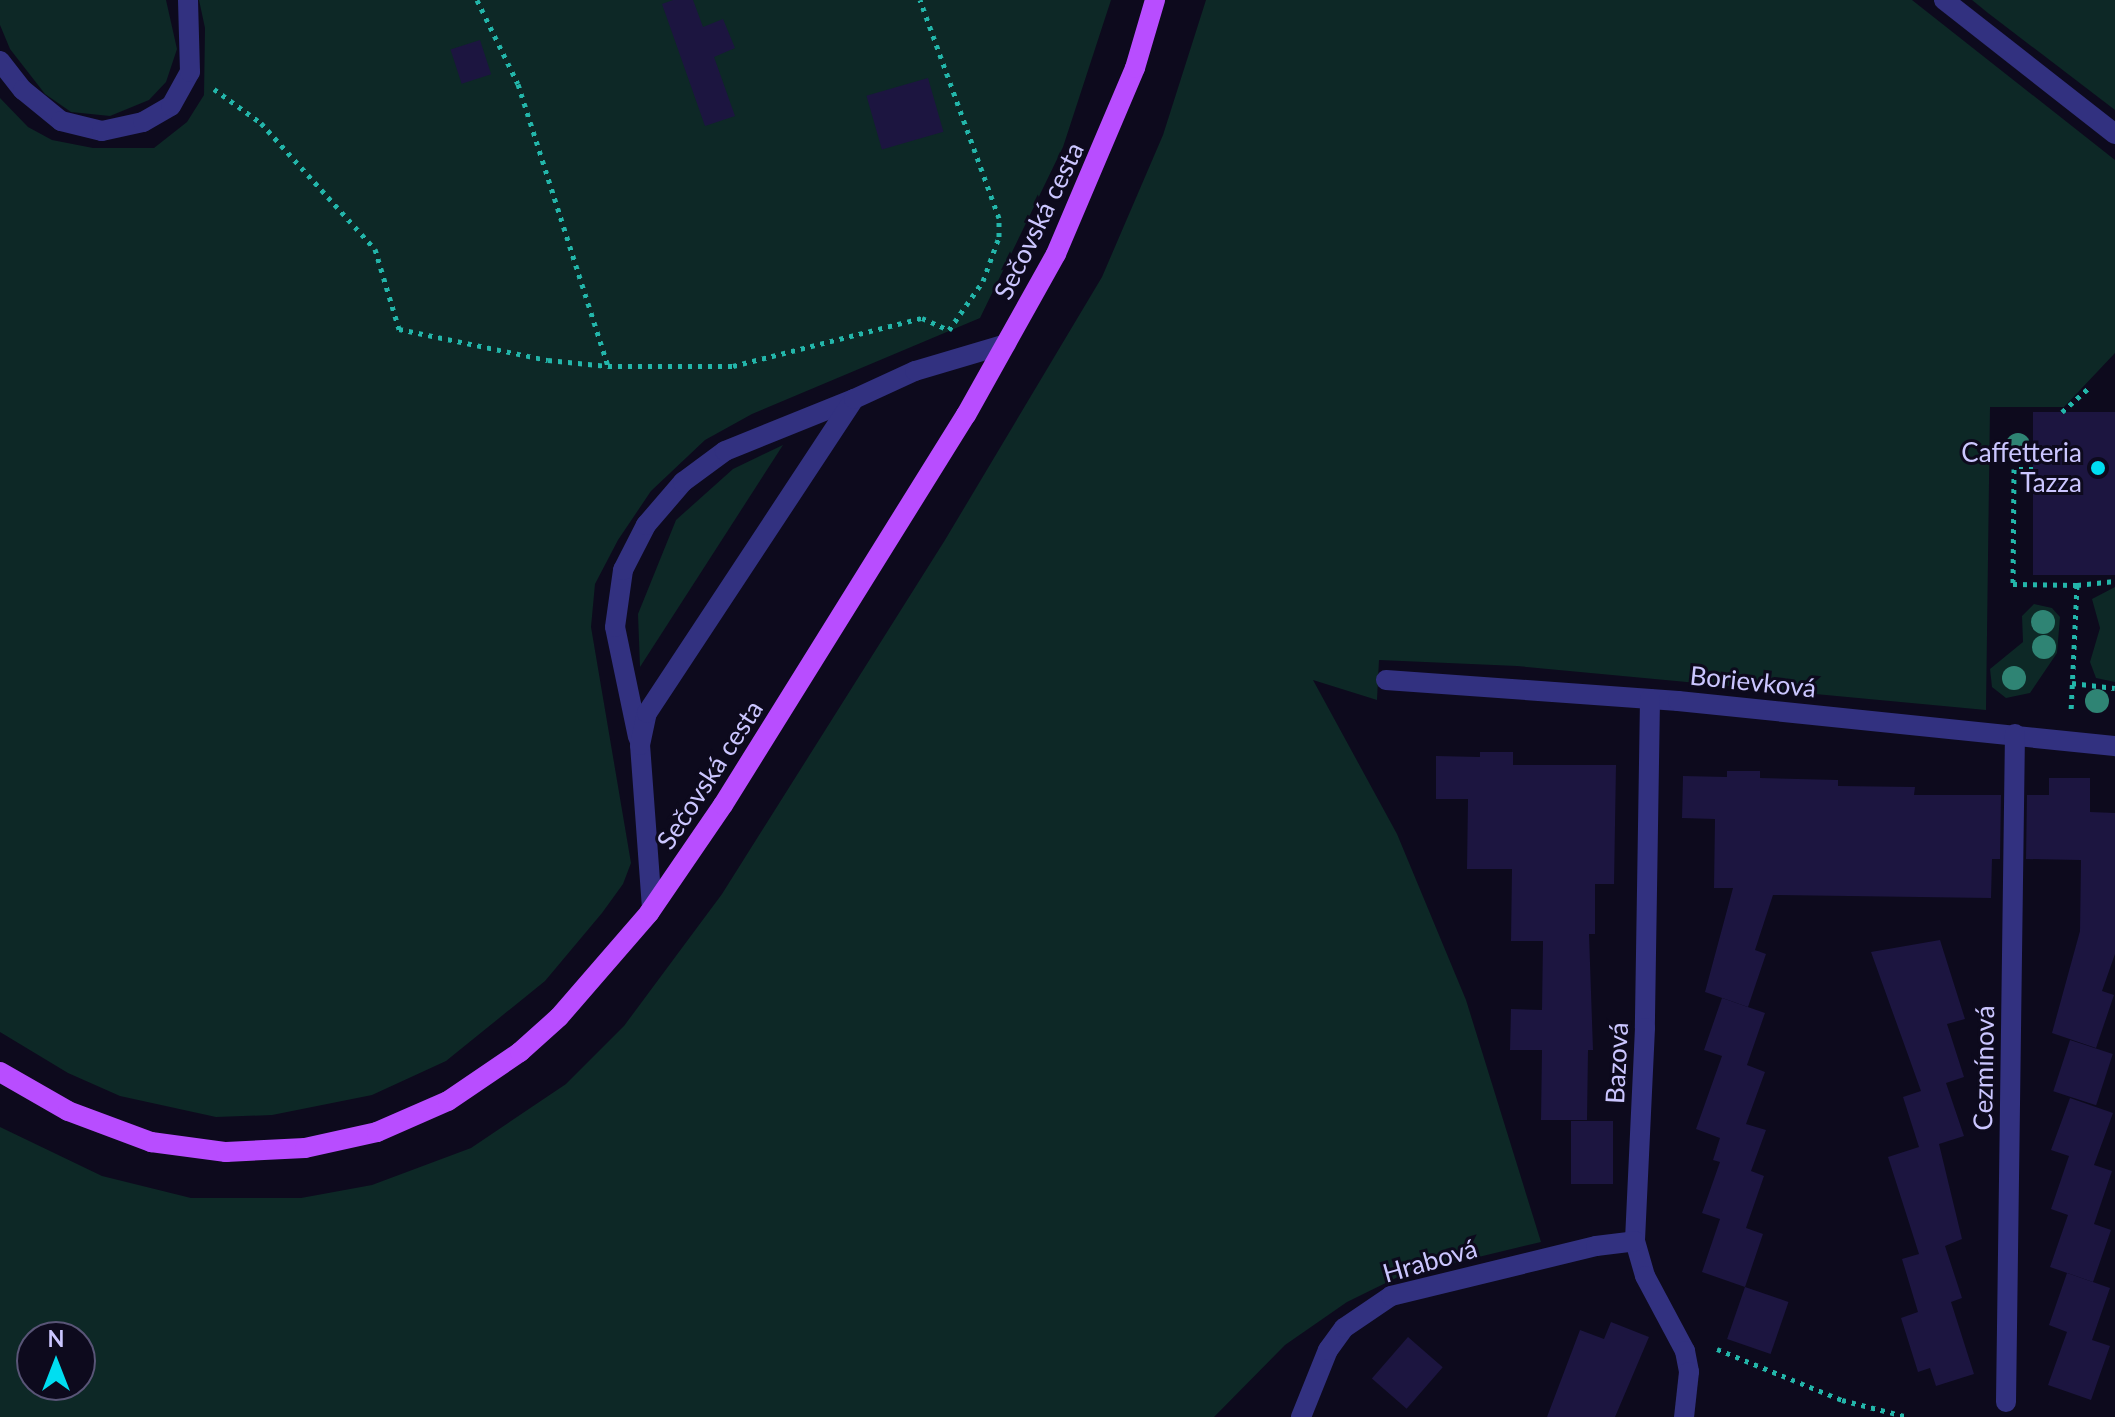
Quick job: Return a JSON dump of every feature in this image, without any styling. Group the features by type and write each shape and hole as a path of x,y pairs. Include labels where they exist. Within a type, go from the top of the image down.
{"main road":[{"name":"Sečovská cesta","path":"0,1072 109,1128 191,1150 261,1152 339,1141 416,1117 484,1078 559,1017 652,908 888,545 1006,344 1056,254 1102,152 1155,0"}],"street":[{"path":"0,61 23,90 61,121 102,131 143,122 171,106 190,72 188,0"},
{"path":"1944,0 2115,134"},
{"path":"652,908 640,745 615,627 623,570 646,525 683,482 725,451 915,371 1006,344"},
{"path":"640,745 647,713 854,399"},
{"name":"Borievková","path":"1386,680 1650,699 2115,746"},
{"name":"Bazová","path":"1650,699 1645,1028 1635,1241 1645,1276 1685,1351 1689,1372 1684,1417"},
{"name":"Cezmínová","path":"2006,1402 2015,734"},
{"name":"Hrabová","path":"1301,1417 1328,1350 1344,1328 1391,1296 1596,1246 1635,1241"}],"path":[{"path":"477,0 518,84 608,366"},
{"path":"190,72 261,123 375,249 399,329 548,360 608,366 733,366 922,318 949,330 983,281 999,237 999,218 920,0"},
{"path":"2062,412 2089,388"},
{"path":"2033,469 2014,469 2013,584 2077,585 2115,581"},
{"path":"2069,740 2077,585"},
{"path":"2072,683 2115,688"},
{"path":"1711,1339 1714,1348 1842,1400 1908,1417"}],"green space":[{"path":"0,0 166,0 177,49 166,82 149,100 110,116 71,112 45,94 10,49 0,25"},
{"path":"199,0 1111,0 1063,147 980,318 752,414 705,440 651,491 618,540 595,584 591,627 631,863 623,884 602,913 545,981 446,1061 372,1095 272,1115 216,1117 120,1096 68,1073 0,1032 0,98 28,127 52,140 93,148 154,148 187,122 204,95 205,28"},
{"path":"1206,0 1912,0 2115,160 2115,353 2064,407 1990,407 1986,710 1517,666 1379,660 1377,700 1313,680 1397,834 1466,1000 1541,1242 1400,1276 1347,1302 1285,1345 1214,1417 0,1417 0,1127 102,1176 191,1198 301,1198 372,1185 471,1148 566,1084 624,1026 722,894 945,540 1102,277 1163,135"},
{"path":"1972,0 2115,0 2115,110 1988,13"},
{"path":"783,445 640,667 638,614 676,520 733,469"},
{"path":"2115,587 2115,682 2096,678 2090,662 2100,628 2092,599"},
{"path":"2034,604 2052,608 2060,617 2057,653 2030,693 2006,698 1992,687 1990,669 2023,642 2022,616"}],"building":[{"path":"673,0 693,0 703,27 723,19 735,48 714,57 735,116 705,126 662,4"},
{"path":"480,40 491,74 462,84 451,50"},
{"path":"928,78 943,132 882,149 866,96"},
{"path":"2033,412 2115,412 2115,575 2033,575"},
{"path":"1480,752 1513,752 1513,765 1616,765 1614,884 1595,884 1595,934 1589,934 1593,1050 1588,1050 1587,1120 1541,1120 1542,1050 1510,1050 1511,1009 1542,1010 1543,941 1511,941 1512,869 1467,869 1468,799 1436,799 1436,756 1480,757"},
{"path":"1727,771 1760,771 1760,778 1838,780 1838,786 1915,787 1914,795 2001,795 2000,859 1992,859 1991,898 1773,895 1755,950 1766,954 1748,1007 1705,992 1733,888 1714,888 1715,819 1682,818 1683,776 1727,777"},
{"path":"2049,778 2090,778 2090,812 2115,813 2115,954 2102,991 2114,995 2096,1048 2052,1033 2080,931 2081,860 2026,859 2027,795 2049,795"},
{"path":"1940,940 1965,1019 1947,1024 1964,1077 1946,1083 1964,1136 1939,1144 1962,1239 1945,1246 1962,1298 1951,1302 1974,1374 1936,1386 1930,1368 1918,1372 1901,1318 1918,1312 1902,1259 1919,1254 1888,1157 1919,1147 1903,1097 1921,1091 1871,952"},
{"path":"1722,998 1765,1013 1747,1065 1765,1072 1746,1124 1766,1130 1751,1171 1764,1176 1746,1228 1763,1234 1745,1287 1702,1272 1720,1219 1702,1213 1720,1162 1713,1160 1720,1138 1696,1129 1722,1056 1704,1050"},
{"path":"2070,1040 2113,1054 2096,1105 2053,1091"},
{"path":"2070,1098 2113,1113 2094,1165 2112,1171 2094,1224 2111,1230 2093,1282 2050,1267 2068,1215 2051,1209 2069,1156 2051,1150"},
{"path":"1571,1121 1613,1121 1613,1184 1571,1184"},
{"path":"2067,1273 2110,1288 2092,1340 2110,1346 2091,1400 2048,1385 2067,1332 2049,1325"},
{"path":"1745,1287 1788,1302 1771,1354 1727,1339"},
{"path":"1611,1322 1649,1337 1615,1417 1547,1417 1580,1330 1604,1339"},
{"path":"1408,1337 1443,1367 1407,1409 1372,1379"}],"place":[{"name":"Caffetteria Tazza","path":"2098,468"}]}
